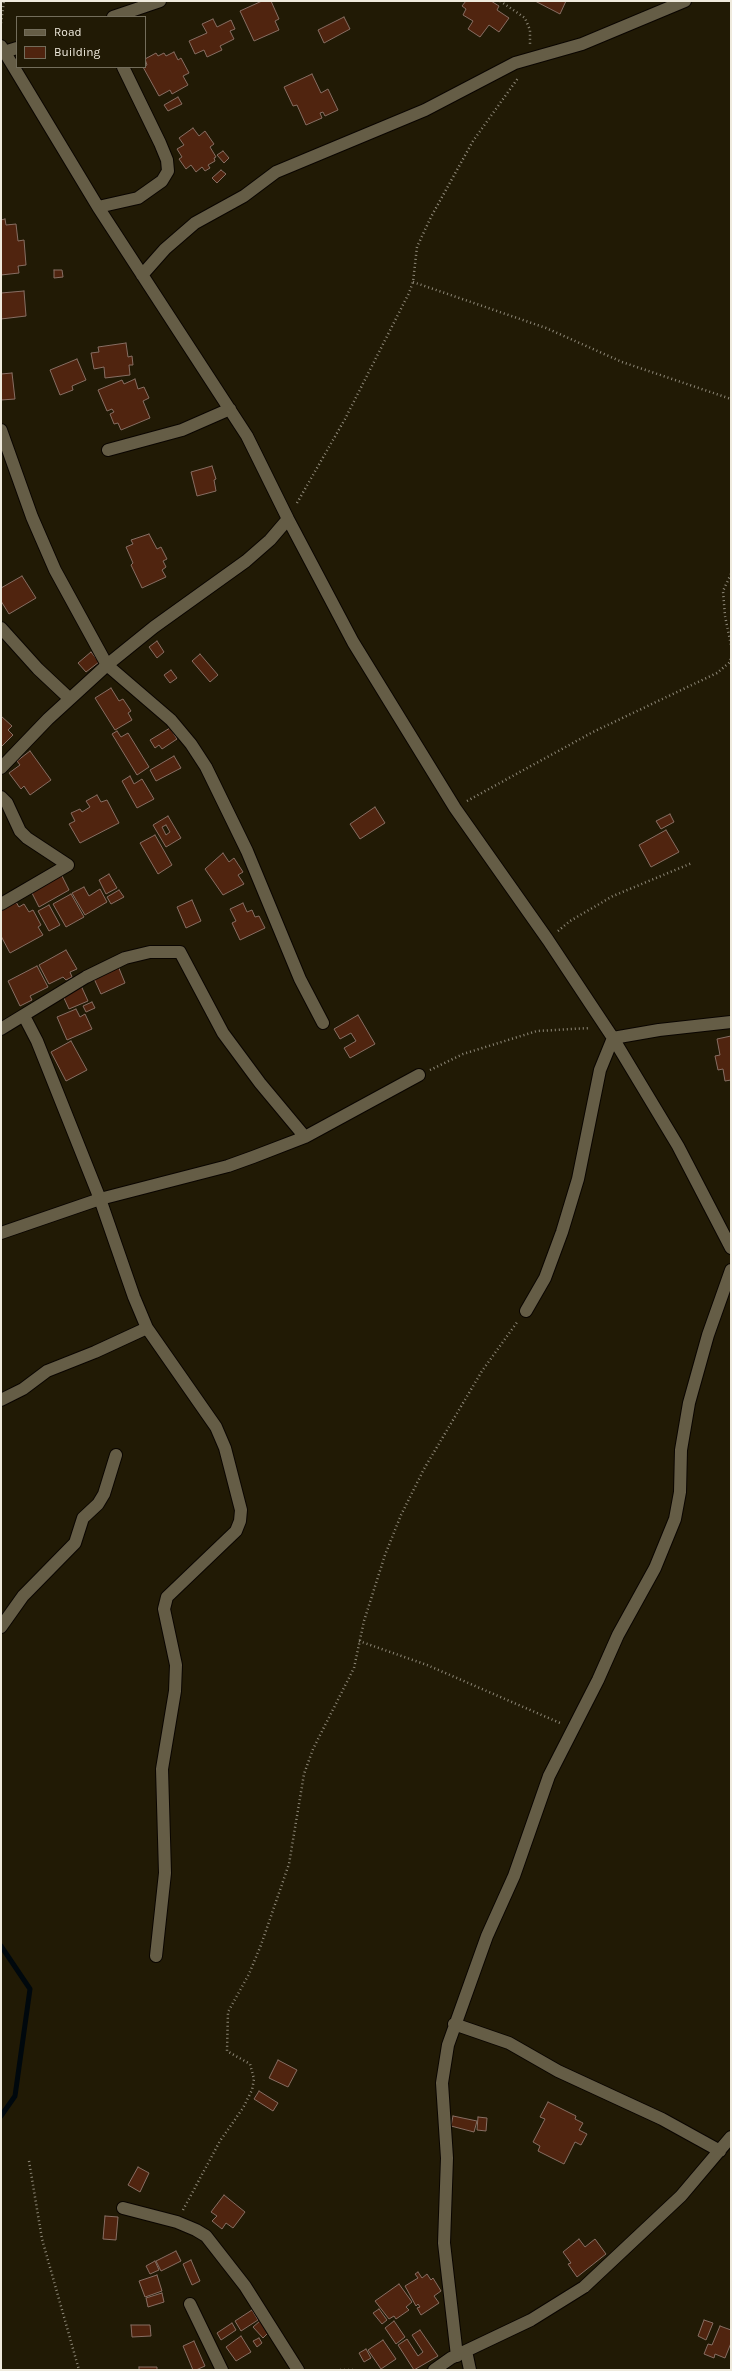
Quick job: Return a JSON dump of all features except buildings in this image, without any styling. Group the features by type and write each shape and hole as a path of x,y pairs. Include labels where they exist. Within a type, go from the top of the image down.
{"street":[{"path":"116,16 160,1"},
{"path":"142,275 165,249 195,223 244,196 276,172 398,122 481,82 515,63 582,44 685,1"},
{"path":"16,48 3,49 98,207 247,436 288,519 353,642 455,808 548,940 613,1038 678,1146 731,1248"},
{"path":"98,207 138,198 162,181 168,171 167,160 160,143 123,68"},
{"path":"108,450 182,430 230,409"},
{"path":"1,430 3,446 55,570 107,664 171,720 191,744 206,767 243,844 300,979 323,1023"},
{"path":"1,768 107,664 154,627 246,561 270,540 288,519"},
{"path":"1,628 38,669 70,699"},
{"path":"1,797 7,803 20,831 26,838 68,865 1,904"},
{"path":"1,1029 86,977 125,958 150,952 180,952 223,1034 260,1083 305,1137"},
{"path":"24,1016 37,1041 100,1199 134,1297 147,1328 216,1426 225,1448 241,1510 240,1521 236,1531 167,1597 164,1609 176,1665 175,1691 162,1770 164,1873 156,1956"},
{"path":"613,1038 659,1030 731,1022"},
{"path":"526,1311 545,1278 562,1232 578,1179 600,1070 613,1038"},
{"path":"1,1233 100,1199 228,1166 305,1137 419,1075"},
{"path":"470,2370 461,2353 444,2243 447,2158 442,2084 445,2060 454,2024 487,1936 514,1876 539,1800 618,1635 655,1568 675,1519 680,1492 682,1442 689,1403 708,1335 731,1270"},
{"path":"1,1400 23,1390 47,1371 95,1352 147,1328"},
{"path":"1,1627 23,1596 75,1543 83,1518 98,1504 104,1494 116,1455"},
{"path":"454,2024 509,2043 558,2071 662,2118 720,2152"},
{"path":"434,2370 461,2353 531,2320 584,2287 675,2202 720,2152 731,2137"},
{"path":"123,2208 176,2222 196,2230 214,2246 245,2286 298,2370"},
{"path":"190,2304 222,2370"}],"path":[{"path":"1,23 4,1"},
{"path":"288,519 345,419 413,282 416,251 431,217 473,141 496,112 528,59 530,30 525,18 500,1"},
{"path":"413,282 546,328 622,362 731,399"},
{"path":"731,574 723,591 725,616 731,644"},
{"path":"455,808 593,732 716,673 730,662 731,656"},
{"path":"548,940 570,921 613,896 692,863"},
{"path":"419,1075 463,1054 537,1031 605,1028"},
{"path":"176,2222 220,2141 243,2108 252,2090 254,2079 250,2064 226,2052 228,2012 249,1974 264,1938 292,1853 304,1774 312,1749 354,1668 359,1641 386,1555 410,1497 482,1371 526,1311"},
{"path":"359,1641 427,1665 573,1729"},
{"path":"29,2161 42,2239 79,2370"},
{"path":"340,2370 354,2370"}],"waterway":[{"path":"1,1946 30,1989 15,2096 1,2116"}]}
